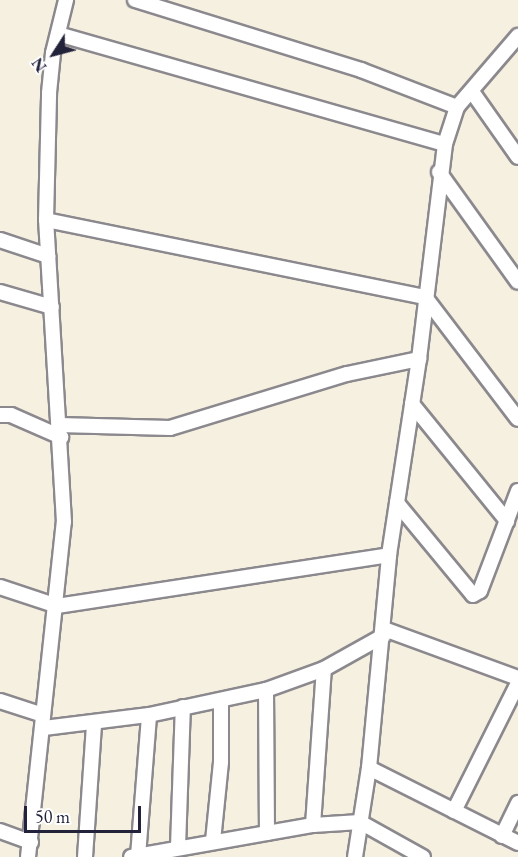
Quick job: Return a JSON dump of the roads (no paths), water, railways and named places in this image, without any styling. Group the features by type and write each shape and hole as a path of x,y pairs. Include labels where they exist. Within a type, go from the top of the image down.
{"street":[{"path":"28,857 57,606 65,498 46,220 49,93 66,0"},
{"path":"135,0 361,70 457,107"},
{"path":"58,34 445,144"},
{"path":"354,857 369,768 389,555 419,358 439,172 457,107 473,93 517,39"},
{"path":"473,93 518,157"},
{"path":"439,172 518,282"},
{"path":"46,220 425,297 518,419"},
{"path":"0,240 48,256"},
{"path":"0,292 52,307"},
{"path":"0,415 11,415 60,431 170,428 347,374 419,358"},
{"path":"412,404 507,521"},
{"path":"397,503 473,595 480,591 518,491"},
{"path":"0,587 57,606 389,555"},
{"path":"0,701 43,722 94,724 148,715 266,690 324,669 383,632"},
{"path":"383,632 518,678"},
{"path":"313,825 324,669"},
{"path":"454,811 518,683"},
{"path":"266,690 267,833"},
{"path":"213,842 221,762 221,700"},
{"path":"178,847 183,707"},
{"path":"148,715 134,856 313,825 360,822 418,856"},
{"path":"85,857 94,724"},
{"path":"369,768 518,843"},
{"path":"502,836 518,803"},
{"path":"0,831 31,842"}]}
